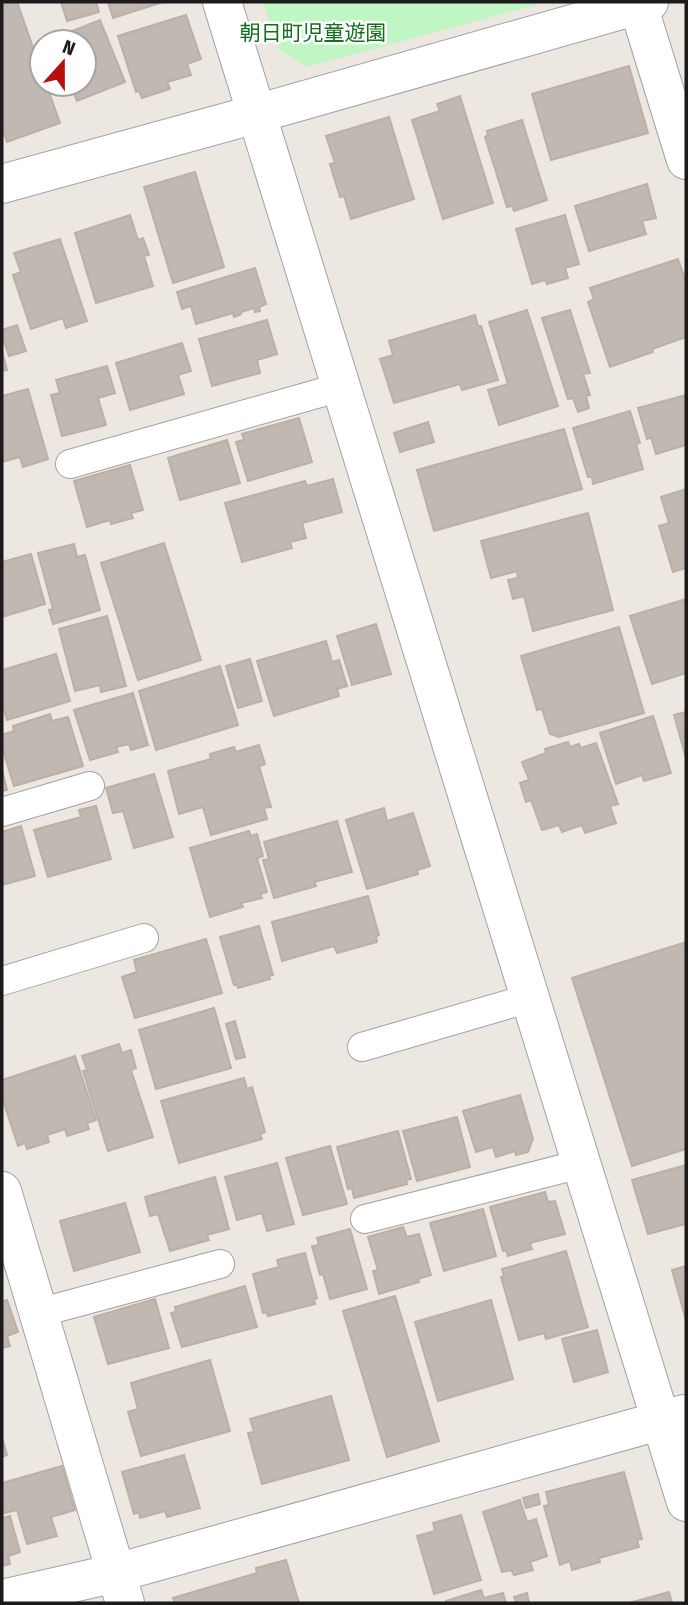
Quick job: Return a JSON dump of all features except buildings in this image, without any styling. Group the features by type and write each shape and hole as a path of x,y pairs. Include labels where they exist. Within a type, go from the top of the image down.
{"street":[{"path":"222,2 581,1164 674,1417 686,1502"},
{"path":"2,184 643,3 686,160"},
{"path":"2,1191 121,1588"},
{"path":"2,1599 121,1588 674,1417"}],"lane":[{"path":"70,464 341,387"},
{"path":"2,812 90,786"},
{"path":"2,981 144,938"},
{"path":"362,1047 530,998"},
{"path":"365,1219 581,1164"},
{"path":"38,1313 220,1264"}],"green space":[{"name":"朝日町児童遊園","path":"263,2 535,2 536,5 307,67 279,50"}]}
